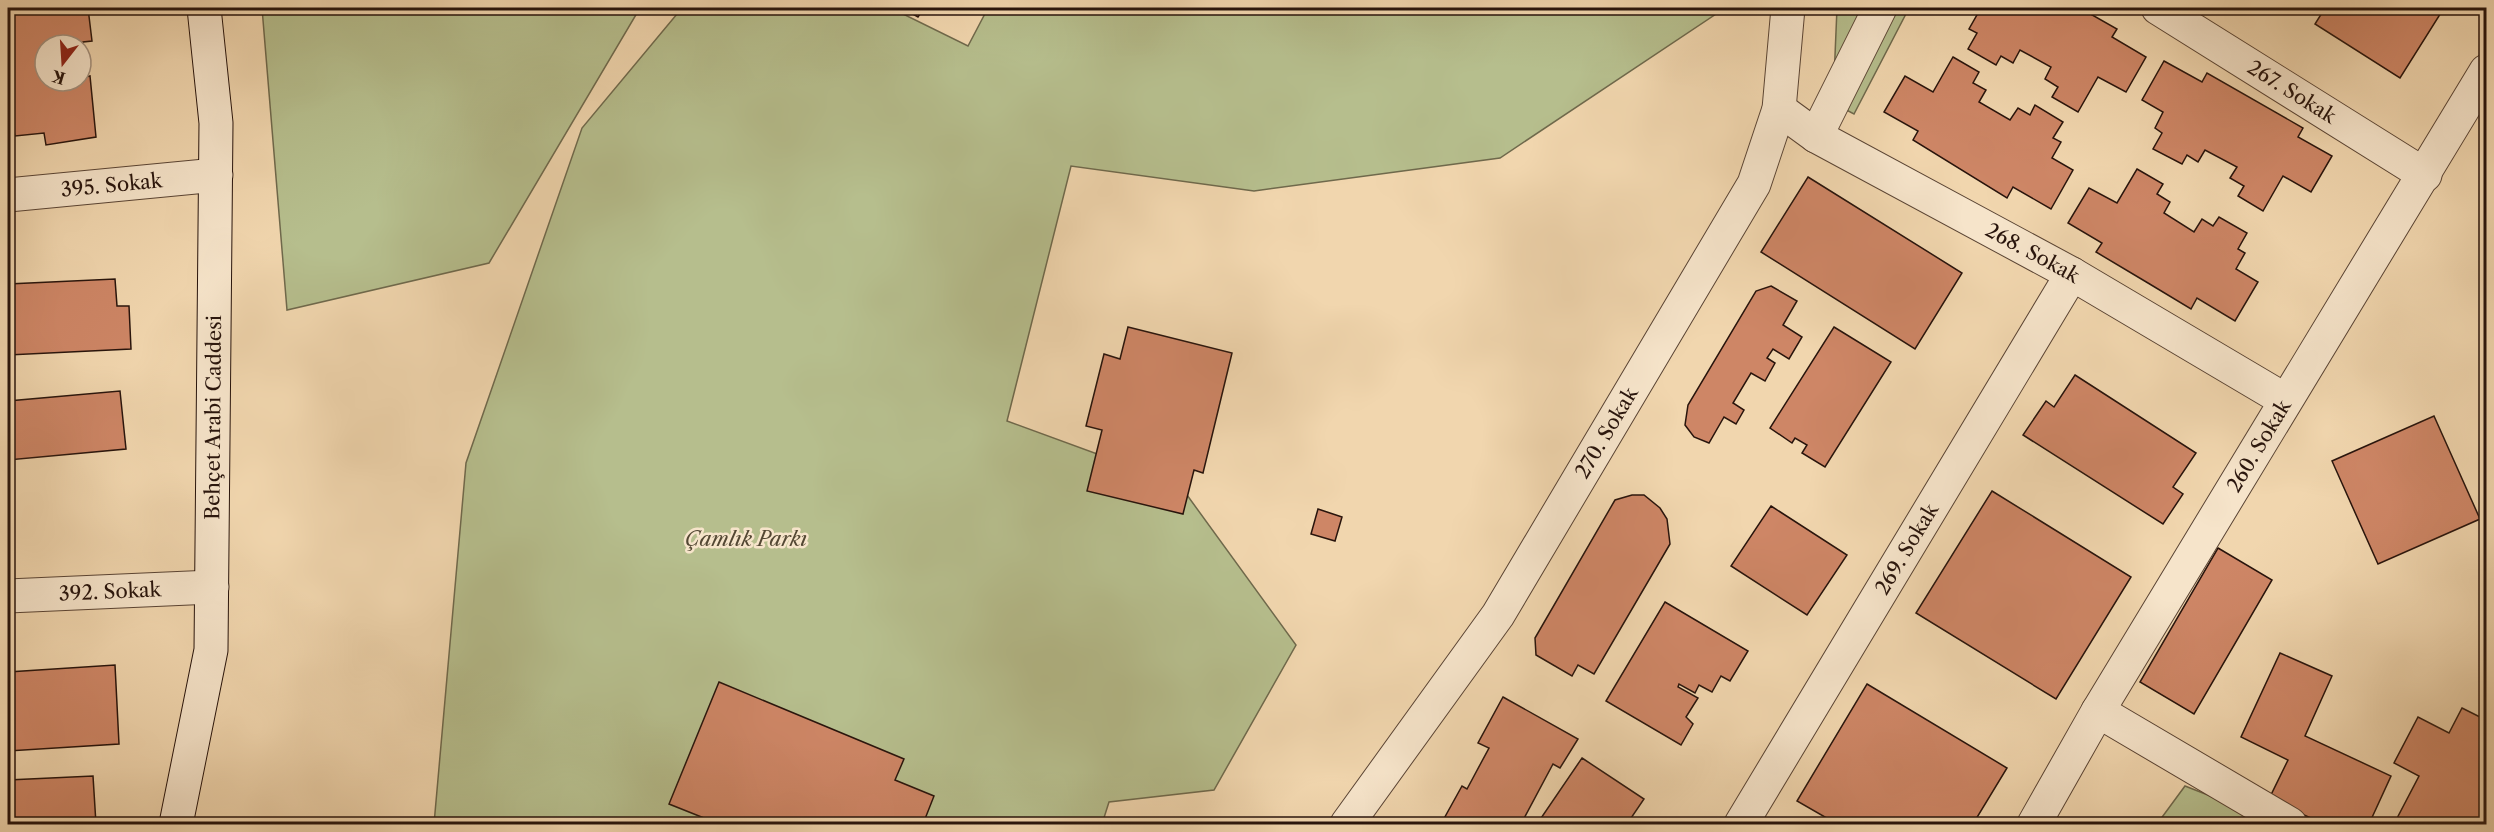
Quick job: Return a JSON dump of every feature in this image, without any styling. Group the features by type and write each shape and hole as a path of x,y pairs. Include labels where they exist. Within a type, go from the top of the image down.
{"street":[{"name":"Behçet Arabi Caddesi","path":"176,825 211,650 216,123 204,8"},
{"name":"270. Sokak","path":"1347,825 1498,615 1754,184 1779,110 1788,8"},
{"path":"1816,135 1880,8"},
{"name":"267. Sokak","path":"2158,8 2425,175"},
{"name":"260. Sokak","path":"2034,825 2098,711 2487,71"},
{"name":"268. Sokak","path":"1779,110 1816,135 2072,274 2285,400"},
{"name":"395. Sokak","path":"8,195 216,175"},
{"name":"269. Sokak","path":"1740,825 2072,274"},
{"name":"392. Sokak","path":"8,596 212,587"},
{"path":"2098,711 2290,825"}],"green space":[{"path":"262,8 640,8 489,263 287,310"},
{"name":"Çamlık Parkı","path":"682,8 891,8 968,46 988,8 1725,8 1500,158 1254,191 1071,166 1007,421 1179,484 1296,645 1214,790 1109,802 1102,824 434,824 466,463 582,128"},
{"path":"1837,8 1909,8 1854,114 1833,103"},
{"path":"2185,786 2264,817 2262,824 2157,824"}],"building":[{"path":"8,8 88,8 91,33 33,33 33,93 92,93 96,137 46,145 44,133 15,136 13,128 8,129"},
{"path":"902,8 924,8 918,17"},
{"path":"1968,8 2080,8 2117,29 2112,37 2146,57 2126,92 2098,77 2078,112 2052,97 2058,87 2045,79 2051,67 2020,50 2013,63 2001,56 1996,65 1968,49 1977,33 1969,29 1978,13"},
{"path":"2325,8 2444,8 2400,78 2315,24"},
{"path":"1953,57 1979,72 1973,83 1986,90 1979,102 2010,120 2018,108 2030,115 2035,105 2063,122 2053,138 2061,142 2052,158 2073,170 2051,209 2013,187 2007,198 1913,140 1918,131 1884,112 1905,76 1933,92"},
{"path":"2164,61 2202,82 2207,73 2303,128 2298,137 2332,156 2311,192 2283,176 2263,211 2238,196 2244,186 2230,178 2237,167 2205,150 2198,162 2187,155 2182,164 2153,149 2162,133 2155,128 2163,112 2142,100"},
{"path":"2137,169 2163,184 2157,194 2170,202 2164,213 2194,232 2202,219 2213,226 2219,217 2247,233 2238,249 2245,253 2236,269 2258,282 2235,321 2197,298 2191,309 2096,252 2102,243 2068,223 2089,188 2117,203"},
{"path":"1808,177 1962,273 1915,349 1761,252"},
{"path":"115,279 117,306 129,306 131,349 8,355 8,284"},
{"path":"1771,286 1797,301 1783,325 1802,337 1789,359 1773,349 1767,358 1775,363 1765,381 1751,373 1733,403 1744,410 1736,424 1724,417 1709,443 1694,437 1685,425 1688,405 1756,291"},
{"path":"1128,327 1232,353 1203,473 1194,470 1183,514 1087,491 1102,430 1086,426 1104,354 1120,359"},
{"path":"1834,327 1891,362 1825,467 1802,453 1807,445 1795,438 1792,443 1770,428"},
{"path":"2075,375 2196,453 2173,487 2183,494 2163,524 2023,435 2046,401 2054,407"},
{"path":"120,391 126,449 8,460 8,401"},
{"path":"2434,416 2480,519 2378,564 2332,461"},
{"path":"1992,491 2131,577 2056,699 1916,613"},
{"path":"1632,495 1644,495 1660,508 1667,519 1670,544 1594,674 1578,665 1572,676 1536,655 1535,638 1615,500"},
{"path":"1771,506 1847,555 1807,615 1731,566"},
{"path":"1318,509 1342,517 1335,541 1311,534"},
{"path":"2218,548 2272,580 2194,714 2140,682"},
{"path":"1665,602 1748,651 1730,681 1721,676 1712,692 1699,685 1695,693 1679,684 1678,687 1698,698 1686,717 1693,724 1681,745 1606,701"},
{"path":"2280,653 2332,676 2305,736 2391,776 2369,824 2324,824 2269,799 2288,760 2241,737"},
{"path":"115,665 119,744 8,751 8,672"},
{"path":"719,682 904,759 895,780 934,796 923,824 719,824 669,804"},
{"path":"1867,684 2007,768 1973,824 1837,824 1797,801"},
{"path":"1503,697 1578,739 1560,768 1553,764 1521,824 1441,824 1462,786 1467,789 1489,748 1478,743"},
{"path":"2462,708 2486,720 2486,824 2394,824 2419,776 2394,763 2418,717 2449,733"},
{"path":"1582,758 1644,799 1627,824 1537,824"},
{"path":"93,776 96,824 8,824 8,780"}]}
